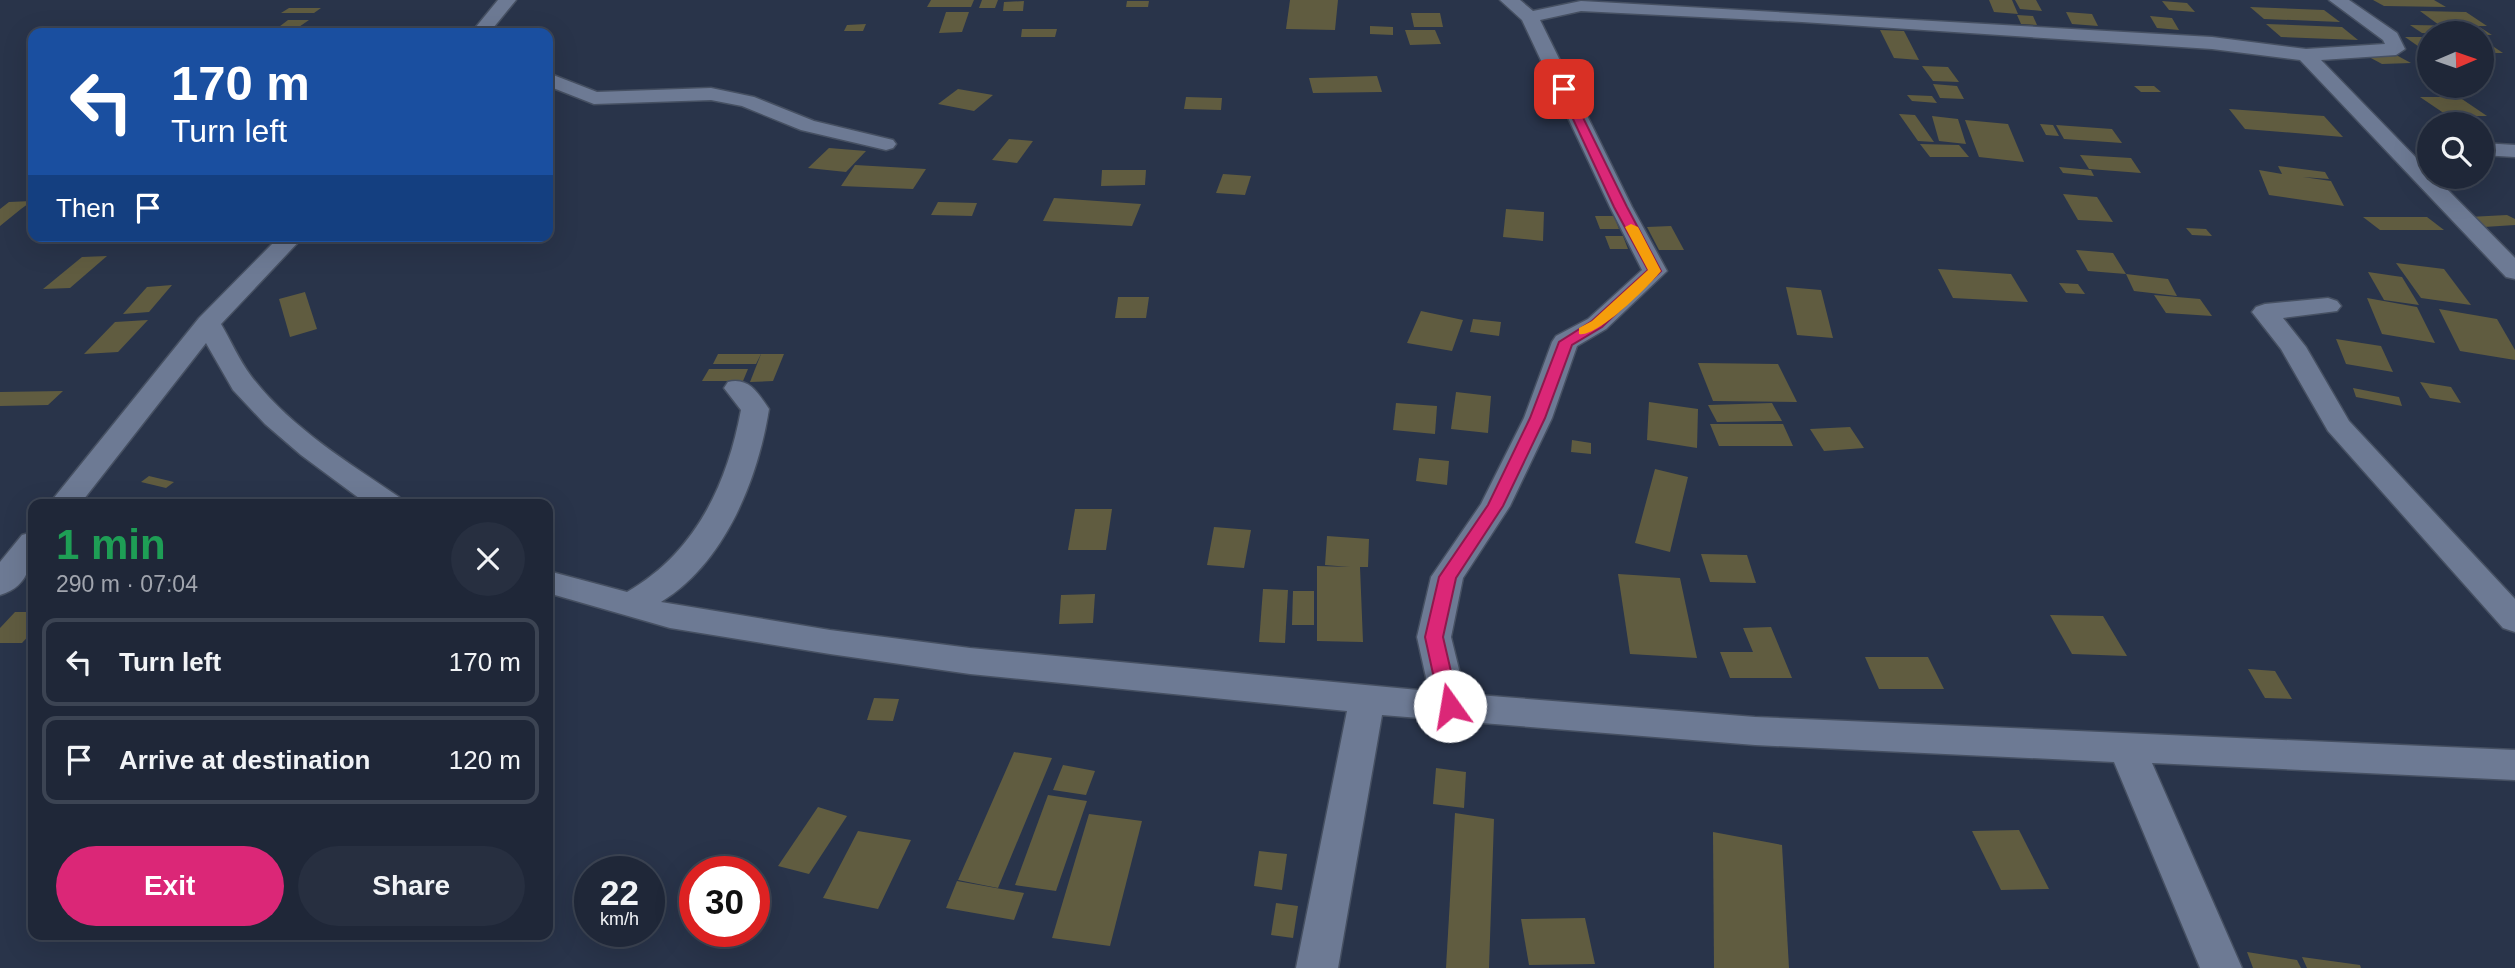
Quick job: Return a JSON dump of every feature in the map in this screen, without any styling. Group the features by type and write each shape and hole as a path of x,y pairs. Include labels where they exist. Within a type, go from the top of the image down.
{"street":[{"path":"484,28 507,0"},
{"path":"1450,706 1434,637 1447,577 1495,506 1538,418 1566,342 1597,324 1655,271 1620,207 1530,18 1509,0"},
{"path":"1530,18 1581,6 1802,16 2213,43 2306,55 2396,49 2390,37 2338,0"},
{"path":"2306,55 2351,106 2515,272"},
{"path":"553,81 594,98 711,94 723,96 747,101 808,126 886,144"},
{"path":"2393,146 2417,147"},
{"path":"2494,149 2515,150"},
{"path":"68,499 208,323 287,242"},
{"path":"2328,306 2265,312 2293,347 2338,425 2515,620"},
{"path":"208,323 242,382 263,406 316,454 381,499"},
{"path":"629,606 677,575 709,533 751,438 755,409 738,388"},
{"path":"0,583 28,548"},
{"path":"553,583 670,616 817,640 970,661 1367,700 1755,731 2515,765"},
{"path":"1317,968 1367,700"},
{"path":"2127,748 2221,968"}],"building":[{"path":"931,0 974,0 971,7 927,7"},
{"path":"982,0 998,0 995,8 979,8"},
{"path":"1290,0 1338,0 1335,30 1286,29"},
{"path":"1989,0 2012,0 2018,14 1994,12"},
{"path":"2015,0 2036,0 2042,11 2020,9"},
{"path":"2373,0 2434,0 2446,7 2384,6"},
{"path":"1024,1 1023,11 1003,11 1004,2"},
{"path":"1127,1 1149,1 1148,7 1126,7"},
{"path":"2162,1 2187,3 2195,12 2169,10"},
{"path":"2250,7 2324,10 2340,22 2264,19"},
{"path":"289,8 321,8 314,13 281,13"},
{"path":"2420,11 2466,12 2480,21 2434,21"},
{"path":"946,12 969,12 962,32 939,33"},
{"path":"2066,12 2092,14 2098,26 2072,24"},
{"path":"1411,13 1440,13 1443,27 1414,27"},
{"path":"2017,15 2033,16 2037,25 2021,24"},
{"path":"2150,16 2172,18 2179,30 2157,28"},
{"path":"288,20 309,20 297,28 278,28"},
{"path":"866,24 863,31 844,31 847,25"},
{"path":"2266,24 2342,27 2358,40 2281,37"},
{"path":"1370,26 1393,27 1393,35 1370,34"},
{"path":"1022,29 1057,29 1055,37 1021,37"},
{"path":"1405,30 1435,30 1441,44 1410,45"},
{"path":"1880,30 1904,31 1919,60 1894,58"},
{"path":"2405,37 2417,37 2417,45"},
{"path":"2398,56 2411,63 2382,64 2369,57"},
{"path":"1922,66 1948,67 1959,82 1933,81"},
{"path":"1377,76 1382,92 1313,93 1309,78"},
{"path":"1933,84 1957,86 1964,99 1940,98"},
{"path":"2134,86 2154,86 2161,92 2141,92"},
{"path":"958,89 993,95 974,111 938,104"},
{"path":"1907,95 1932,96 1937,103 1912,101"},
{"path":"1186,97 1222,98 1221,110 1184,109"},
{"path":"2421,98 2460,98 2481,112 2442,112"},
{"path":"2229,109 2324,116 2343,137 2245,129"},
{"path":"1899,114 1915,115 1934,142 1918,141"},
{"path":"1932,116 1958,119 1966,144 1939,141"},
{"path":"1965,120 2008,124 2024,162 1979,157"},
{"path":"2040,124 2053,125 2059,136 2046,135"},
{"path":"2056,125 2112,129 2122,143 2064,139"},
{"path":"1009,139 1033,141 1017,163 992,160"},
{"path":"1920,144 1959,145 1969,157 1930,157"},
{"path":"829,148 866,151 846,172 808,168"},
{"path":"2080,155 2131,158 2141,173 2089,169"},
{"path":"855,165 926,169 913,189 841,186"},
{"path":"2278,166 2325,172 2329,179 2303,177 2331,181 2344,206 2269,195 2259,170 2282,174"},
{"path":"2059,167 2091,170 2094,176 2063,173"},
{"path":"1102,170 1146,170 1145,185 1101,186"},
{"path":"1223,174 1251,176 1245,195 1216,193"},
{"path":"2063,194 2097,197 2113,222 2078,220"},
{"path":"1054,198 1141,204 1132,226 1043,221"},
{"path":"28,201 28,204 0,226 0,209 9,202"},
{"path":"938,202 977,203 972,216 931,215"},
{"path":"1506,209 1544,212 1543,241 1503,237"},
{"path":"2507,215 2515,219 2515,225 2484,227 2469,217"},
{"path":"1595,216 1614,216 1619,229 1600,229"},
{"path":"2363,217 2427,217 2444,230 2380,230"},
{"path":"1671,226 1684,250 1659,250 1647,227"},
{"path":"2186,228 2206,229 2212,236 2192,235"},
{"path":"1605,236 1623,236 1628,249 1610,249"},
{"path":"2076,250 2113,253 2126,274 2088,271"},
{"path":"107,256 70,288 43,289 82,257"},
{"path":"2396,263 2444,269 2471,305 2421,298"},
{"path":"1938,269 2011,274 2028,302 1953,298"},
{"path":"2368,272 2402,277 2419,305 2384,300"},
{"path":"2126,274 2168,279 2177,296 2134,291"},
{"path":"2059,283 2078,284 2085,294 2066,293"},
{"path":"172,285 149,312 123,314 147,287"},
{"path":"1786,287 1821,290 1833,338 1797,335"},
{"path":"305,292 317,329 290,337 279,299"},
{"path":"2154,295 2200,299 2212,316 2166,313"},
{"path":"1118,297 1149,297 1146,318 1115,318"},
{"path":"2367,298 2417,307 2435,343 2382,334"},
{"path":"2439,309 2497,319 2515,350 2515,360 2460,351"},
{"path":"1421,311 1463,320 1452,351 1407,343"},
{"path":"1473,319 1501,322 1499,336 1470,332"},
{"path":"148,320 118,352 84,354 115,322"},
{"path":"2336,339 2381,346 2393,372 2346,364"},
{"path":"718,354 761,354 756,364 713,364"},
{"path":"761,354 784,354 773,381 750,382"},
{"path":"1698,363 1778,364 1797,402 1713,401"},
{"path":"709,369 748,369 743,381 702,381"},
{"path":"2420,382 2451,387 2461,403 2430,398"},
{"path":"2353,388 2399,397 2402,406 2356,397"},
{"path":"63,391 48,405 0,406 0,392"},
{"path":"1456,392 1491,396 1488,433 1451,429"},
{"path":"1649,402 1698,409 1697,448 1647,440"},
{"path":"1396,403 1437,406 1435,434 1393,430"},
{"path":"1772,403 1782,421 1717,422 1708,405"},
{"path":"1710,424 1783,424 1793,446 1719,446"},
{"path":"1850,427 1864,448 1824,451 1810,429"},
{"path":"1572,440 1591,443 1591,454 1571,452"},
{"path":"1419,458 1449,461 1447,485 1416,481"},
{"path":"1655,469 1688,477 1670,552 1635,543"},
{"path":"149,476 174,482 166,488 141,482"},
{"path":"1075,509 1112,509 1106,550 1068,550"},
{"path":"1214,527 1251,530 1244,568 1207,565"},
{"path":"1327,536 1369,539 1368,567 1360,567 1363,642 1317,641 1317,566 1350,567 1325,565"},
{"path":"1701,554 1747,555 1756,583 1710,582"},
{"path":"1618,574 1680,578 1697,658 1630,654"},
{"path":"1263,589 1288,590 1285,643 1259,642"},
{"path":"1293,591 1314,591 1314,625 1292,625"},
{"path":"1095,594 1093,623 1059,624 1061,595"},
{"path":"15,612 28,612 28,636 22,643 0,643 0,628"},
{"path":"2050,615 2103,616 2127,656 2072,654"},
{"path":"1771,627 1792,678 1730,678 1720,652 1753,652 1743,628"},
{"path":"1865,657 1928,657 1944,689 1879,689"},
{"path":"2248,669 2275,671 2292,699 2265,698"},
{"path":"874,698 899,699 893,721 867,720"},
{"path":"1014,752 1052,758 998,888 958,880"},
{"path":"1063,765 1095,771 1086,795 1053,790"},
{"path":"1436,768 1466,772 1464,808 1433,804"},
{"path":"1048,795 1087,801 1056,891 1015,885"},
{"path":"818,807 847,816 809,874 778,866"},
{"path":"1455,813 1494,819 1489,968 1446,968"},
{"path":"1089,814 1142,821 1110,946 1052,938"},
{"path":"2019,830 2049,889 2001,890 1972,831"},
{"path":"858,831 911,840 878,909 823,898"},
{"path":"1713,832 1782,845 1789,968 1714,968"},
{"path":"1259,851 1287,854 1282,890 1254,886"},
{"path":"957,881 1024,893 1014,920 946,908"},
{"path":"1276,903 1298,906 1293,938 1271,935"},
{"path":"1585,918 1595,964 1529,965 1521,919"},
{"path":"2247,952 2297,960 2301,968 2253,968"},
{"path":"2302,957 2360,965 2361,968 2307,968"}],"slow traffic":[{"path":"1584,331 1597,324 1655,271 1631,227"}],"route":[{"path":"1450,706 1434,637 1447,577 1495,506 1538,418 1566,342 1597,324 1655,271 1620,207 1564,89"}]}
